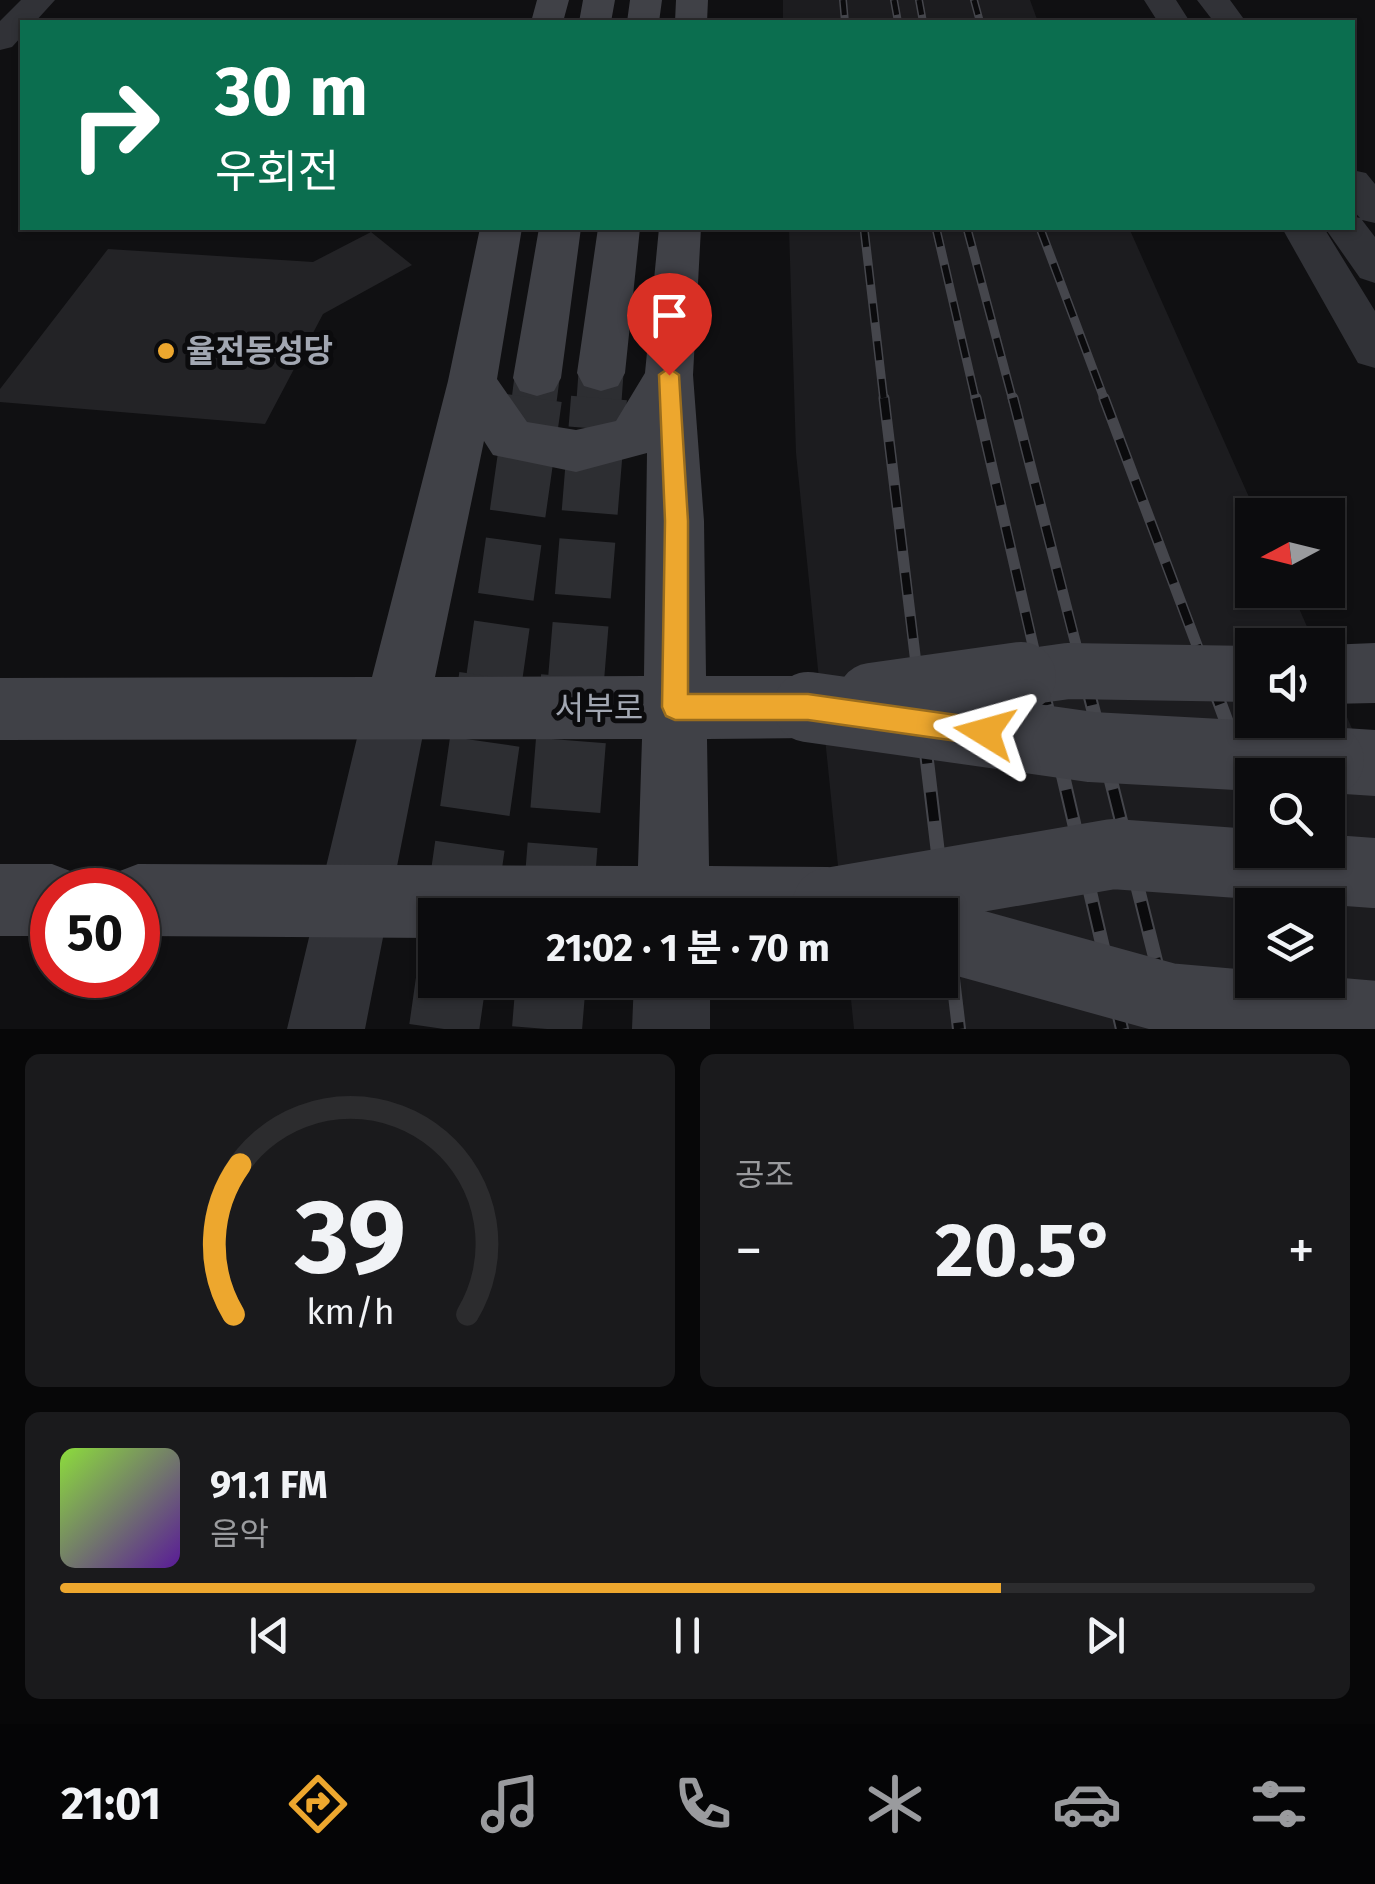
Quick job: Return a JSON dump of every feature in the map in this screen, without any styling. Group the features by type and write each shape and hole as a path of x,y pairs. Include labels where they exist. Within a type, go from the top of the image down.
{"main road":[{"path":"396,709 472,381 501,230"},
{"path":"537,378 560,230"},
{"path":"601,373 619,230"},
{"path":"673,898 676,521 669,375 680,230"},
{"path":"472,381 511,440 576,450 634,436 669,375"},
{"path":"808,707 1068,671 1235,674"},
{"path":"1345,674 1375,673"},
{"name":"서부로","path":"0,709 808,707 1091,747 1375,764"},
{"path":"902,898 1113,854 1375,873"},
{"path":"0,900 30,900"},
{"path":"160,900 418,903"},
{"path":"958,939 1168,998 1375,1016"}],"street":[{"path":"0,40 40,0"},
{"path":"1213,0 1228,20"},
{"path":"1355,186 1375,210"},
{"path":"1304,230 1375,351"},
{"path":"1347,230 1375,268"},
{"path":"326,1029 396,709"},
{"path":"671,1029 672,998"}],"shaded area":[{"path":"783,0 1030,0 1037,20 783,20"},
{"path":"789,230 1130,230 1249,498 1235,498 1235,608 1299,608 1308,628 1235,628 1235,738 1345,738 1345,712 1375,782 1375,1029 854,1029 851,998 958,998 958,898 841,898 796,453"}],"building":[{"name":"율전동성당","path":"371,232 412,265 323,314 265,424 0,402 0,389 108,249 313,262"}],"tunnel":[{"path":"599,401 601,373"},
{"path":"534,401 537,378"},
{"path":"494,680 534,398"},
{"path":"576,680 599,398"},
{"path":"462,898 494,677"},
{"path":"558,898 576,677"},
{"path":"444,1029 448,998"},
{"path":"547,1029 550,998"}],"railway":[{"path":"843,0 845,20"},
{"path":"894,0 898,20"},
{"path":"919,0 923,20"},
{"path":"974,0 979,20"},
{"path":"864,230 884,401"},
{"path":"936,230 976,401"},
{"path":"968,230 1013,401"},
{"path":"1041,230 1105,401"},
{"path":"884,398 918,680"},
{"path":"976,398 1041,680"},
{"path":"1013,398 1085,680"},
{"path":"1104,398 1210,680"},
{"path":"917,677 959,1029"},
{"path":"1040,677 1122,1029"},
{"path":"1085,677 1173,1029"},
{"path":"1210,677 1240,758"},
{"path":"1282,868 1290,888"},
{"path":"1332,998 1344,1029"}],"place":[{"name":"율전동성당","path":"166,351"}],"route":[{"path":"669,375 676,521 675,707 808,707 985,732"}]}
